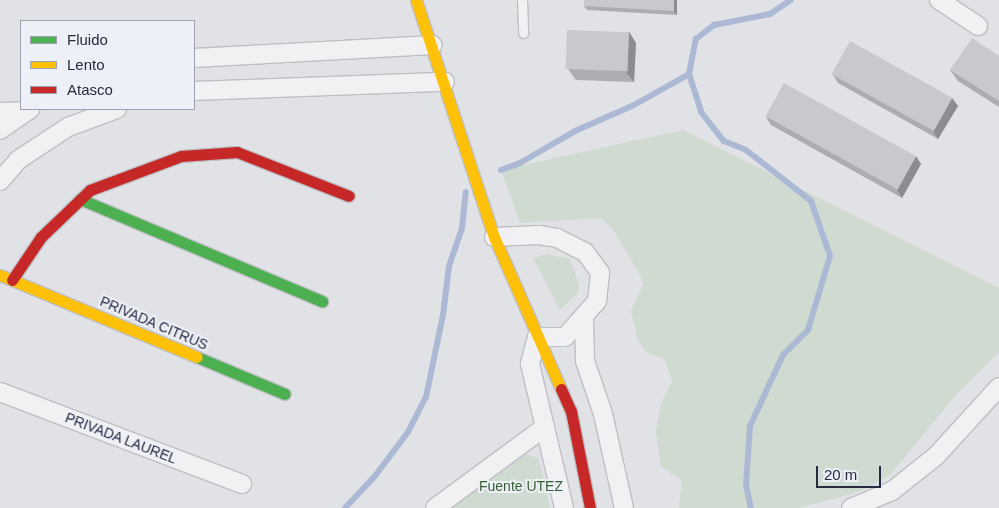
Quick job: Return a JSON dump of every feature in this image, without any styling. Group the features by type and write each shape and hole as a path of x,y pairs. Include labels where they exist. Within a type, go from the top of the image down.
{"street":[{"path":"416,0 433,45 494,237 571,412 590,508"},
{"path":"939,0 978,26"},
{"path":"195,58 433,45"},
{"path":"195,91 445,82"},
{"path":"0,112 28,110"},
{"path":"0,130 28,110"},
{"path":"0,181 18,160 68,127 114,110"},
{"path":"12,280 41,237 90,190 181,156 237,152 348,196"},
{"path":"80,198 322,302"},
{"path":"494,237 539,235 557,238 585,252 600,273 597,301 565,337 537,338"},
{"name":"PRIVADA CITRUS","path":"0,275 285,394"},
{"path":"584,317 585,361 609,438 624,508"},
{"path":"537,338 530,364 564,508"},
{"path":"851,508 892,491 936,456 999,387"},
{"name":"PRIVADA LAUREL","path":"0,392 242,484"},
{"path":"435,508 545,427"}],"lane":[{"path":"522,0 523,33"}],"green space":[{"path":"683,130 999,288 999,352 955,396 890,475 861,491 799,508 679,508 682,481 661,466 656,432 660,406 672,381 665,360 646,352 638,341 631,311 643,284 641,276 613,230 601,218 520,223 501,170"},
{"path":"547,254 570,259 579,284 578,293 560,310 533,258"},
{"name":"Fuente UTEZ","path":"526,454 539,458 550,508 452,508"}],"building":[{"path":"584,0 674,0 674,11 584,6"},
{"path":"567,30 629,32 628,71 566,69"},
{"path":"972,38 999,56 999,101 950,70"},
{"path":"850,41 952,98 934,131 832,74"},
{"path":"784,83 916,156 898,189 766,116"}],"waterway":[{"path":"501,170 520,163 575,131 634,105 689,74 696,39 714,25 770,14 791,0"},
{"path":"689,74 701,112 724,141 746,150 811,201 830,256 808,330 783,355 750,426 746,485 751,508"},
{"path":"345,508 375,476 408,432 426,397 443,315 449,266 462,228 466,192"}],"traffic: fast":[{"path":"80,199 322,301"},
{"path":"197,357 285,394"}],"traffic: slow":[{"path":"416,0 494,237 561,389"},
{"path":"0,275 197,357"}],"traffic: jam":[{"path":"12,280 41,237 90,190 181,156 237,152 349,196"},
{"path":"561,389 571,411 590,508"}]}
